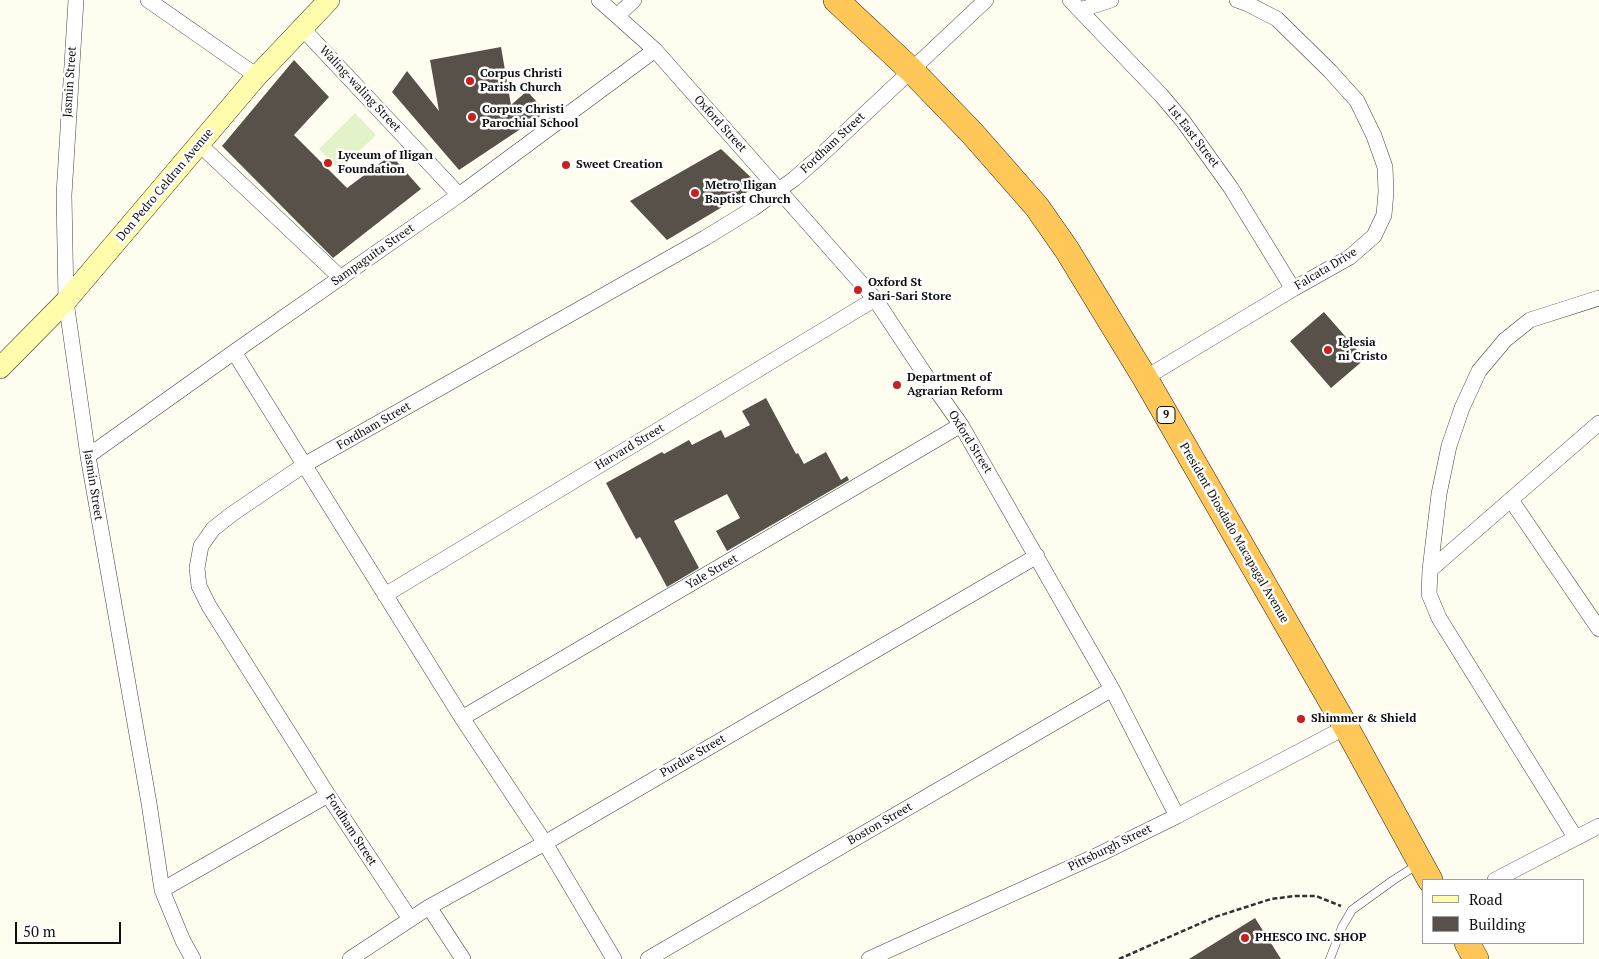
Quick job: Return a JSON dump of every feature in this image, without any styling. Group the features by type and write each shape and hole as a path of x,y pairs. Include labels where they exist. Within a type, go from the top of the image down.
{"highway":[{"name":"President Diosdado Macapagal Avenue","path":"836,0 912,71 972,133 1037,208 1067,250 1145,378 1346,727 1425,872"},
{"path":"1467,944 1476,959"}],"main road":[{"name":"Don Pedro Celdran Avenue","path":"0,368 66,301 256,76 329,0"}],"street":[{"name":"Jasmin Street","path":"76,0 64,195 66,301 88,456 149,803 162,890 192,959"},
{"path":"148,0 256,76"},
{"name":"Oxford Street","path":"599,0 655,50 875,299 924,373 962,425 1112,689 1178,816"},
{"path":"617,16 634,0"},
{"name":"Fordham Street","path":"410,919 328,795 209,606 199,586 197,568 201,546 214,529 232,514 304,465 705,238 754,208 818,158 986,0"},
{"path":"1075,5 1111,0"},
{"name":"Falcata Drive","path":"1145,378 1350,257 1374,236 1384,215 1386,192 1385,166 1374,136 1357,101 1330,71 1276,19 1237,0"},
{"name":"1st East Street","path":"1075,5 1161,95 1183,121 1231,188 1293,289"},
{"name":"Waling-waling Street","path":"302,28 460,195"},
{"name":"Sampaguita Street","path":"88,456 460,195 655,50"},
{"path":"200,144 341,278"},
{"path":"1575,837 1439,618 1429,594 1430,570 1439,494 1450,446 1462,408 1479,371 1505,340 1530,320 1599,298"},
{"name":"Harvard Street","path":"385,596 875,299"},
{"path":"234,352 462,718 545,843 614,959"},
{"name":"Yale Street","path":"462,718 962,425"},
{"path":"1430,570 1598,425"},
{"path":"1511,500 1599,629"},
{"name":"Purdue Street","path":"350,959 429,907 545,843 1037,556"},
{"name":"Boston Street","path":"648,959 1112,689"},
{"name":"Pittsburgh Street","path":"869,959 1012,895 1178,816 1346,727"},
{"path":"162,890 328,795"},
{"path":"1497,879 1599,826"},
{"path":"429,907 463,959"}],"lane":[{"path":"1330,959 1342,927 1352,910 1392,881 1425,872"}],"path":[{"path":"1119,959 1215,917 1272,900 1294,896 1316,896 1352,910"}],"green space":[{"path":"355,113 376,135 340,170 319,149"}],"building":[{"path":"501,47 511,105 527,91 546,112 459,170 392,92 407,71 439,111 430,60"},
{"name":"Lyceum of Iligan Foundation","path":"294,60 329,97 294,135 347,188 391,155 421,189 333,258 222,146"},
{"name":"Metro Iligan Baptist Church","path":"721,149 759,185 667,240 630,201"},
{"name":"Iglesia ni Cristo","path":"1324,312 1365,359 1331,388 1290,341"},
{"path":"766,398 796,454 798,453 804,464 826,452 841,480 847,476 849,480 727,551 716,531 740,518 727,494 674,521 699,568 667,587 640,537 636,539 606,483 662,452 664,454 689,440 692,445 721,430 725,438 750,425 742,411"},
{"name":"PHESCO INC. SHOP","path":"1255,918 1281,959 1189,959"}],"place":[{"name":"Corpus Christi Parish Church","path":"470,81"},
{"name":"Corpus Christi Parochial School","path":"472,117"},
{"name":"Lyceum of Iligan Foundation","path":"328,163"},
{"name":"Sweet Creation","path":"566,165"},
{"name":"Metro Iligan Baptist Church","path":"695,193"},
{"name":"Oxford St Sari-Sari Store","path":"858,290"},
{"name":"Iglesia ni Cristo","path":"1328,350"},
{"name":"Department of Agrarian Reform","path":"897,385"},
{"name":"Shimmer & Shield","path":"1301,719"},
{"name":"PHESCO INC. SHOP","path":"1245,938"}]}
